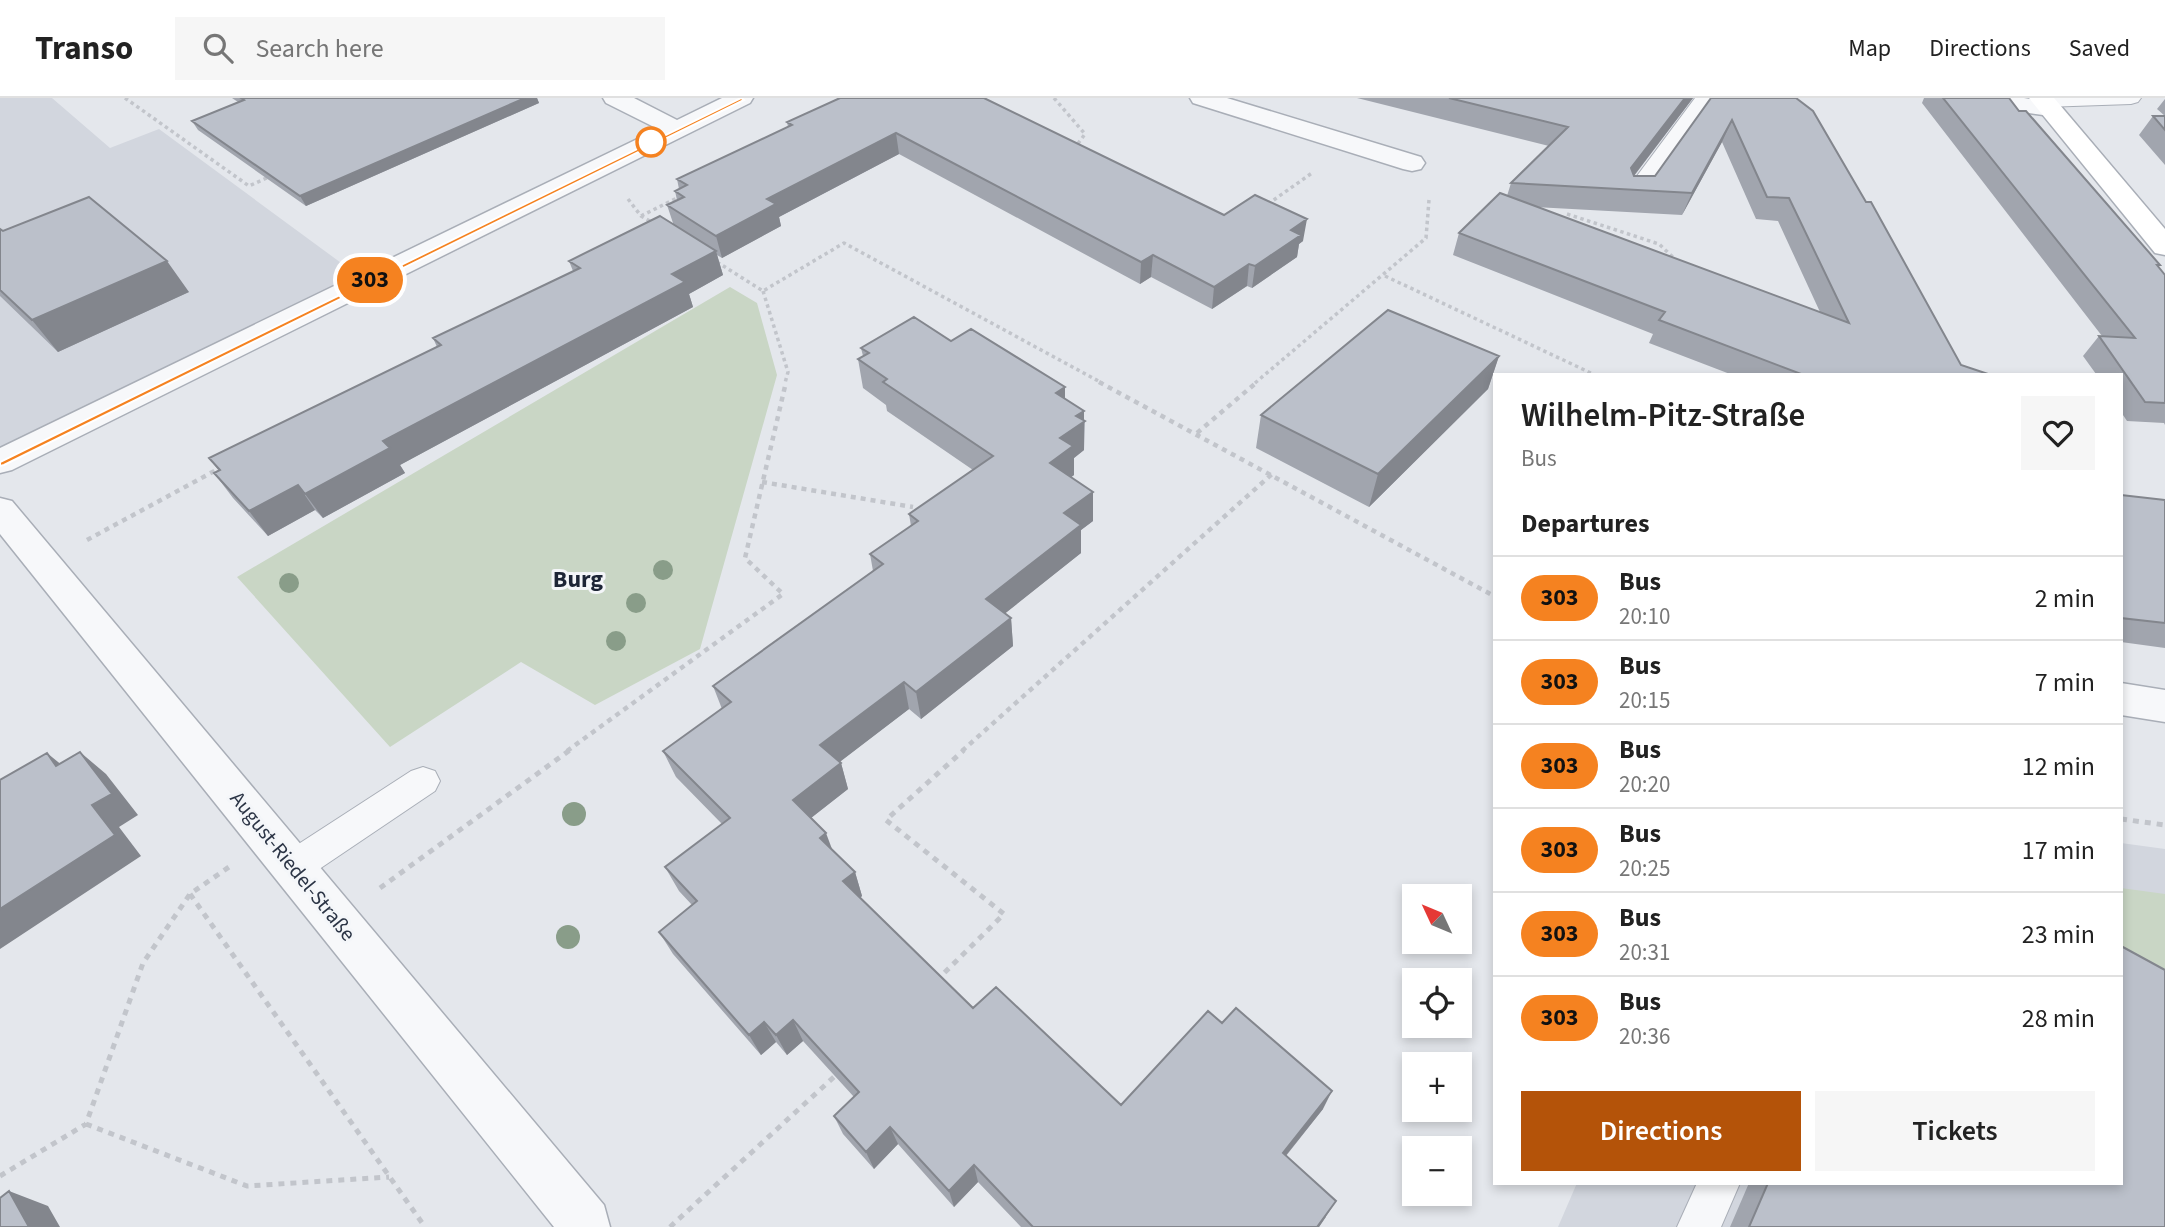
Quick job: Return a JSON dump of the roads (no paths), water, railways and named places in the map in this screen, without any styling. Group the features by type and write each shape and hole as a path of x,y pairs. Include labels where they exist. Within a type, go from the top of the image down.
{"street":[{"path":"615,98 677,129"},
{"path":"0,462 741,98"},
{"path":"1202,98 1412,163"},
{"path":"1972,98 2045,103 2165,247"},
{"name":"August-Riedel-Straße","path":"0,510 585,1224"},
{"path":"2123,699 2165,706"}],"lane":[{"path":"1636,192 1705,98"},
{"path":"2045,103 2131,98"},
{"path":"282,853 423,781"},
{"path":"1699,1227 1717,1185"}],"district":[{"name":"Burg","path":"578,579"}]}
